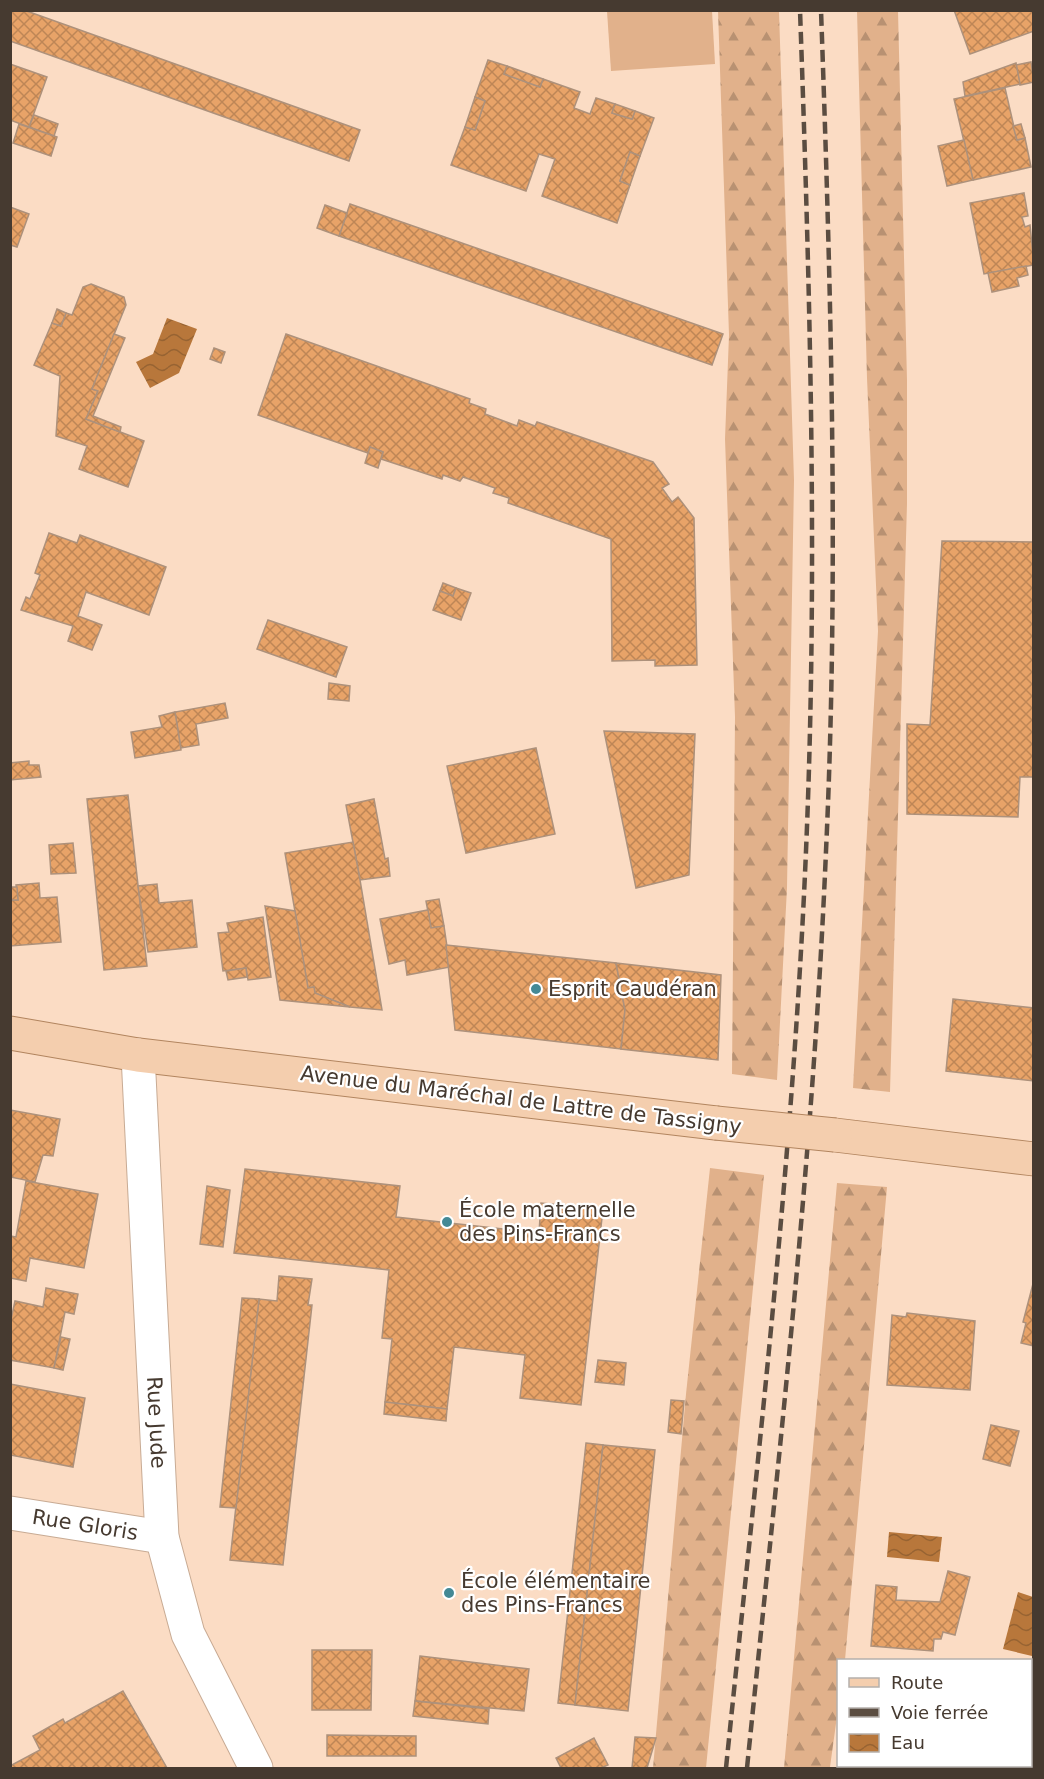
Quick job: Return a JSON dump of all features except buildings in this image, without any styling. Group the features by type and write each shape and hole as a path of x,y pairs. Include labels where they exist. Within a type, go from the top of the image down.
{"main road":[{"name":"Avenue du Maréchal de Lattre de Tassigny","path":"10,1033 138,1055 1034,1159"}],"street":[{"name":"Rue Jude","path":"138,1055 162,1537 188,1634 256,1768"},
{"name":"Rue Gloris","path":"10,1513 162,1537"}],"green space":[{"path":"607,11 712,11 715,64 611,71"},
{"path":"718,11 779,11 794,480 787,888 777,1080 732,1074 735,717 725,439 729,335"},
{"path":"857,11 898,11 907,380 907,504 890,1092 853,1088 878,631 867,378"},
{"path":"710,1168 764,1175 706,1768 653,1768 686,1394"},
{"path":"837,1183 887,1187 845,1659 837,1659 837,1716 830,1767 784,1768"}],"water":[{"path":"167,318 197,329 179,373 150,388 136,362 153,354"},
{"path":"889,1532 942,1537 939,1562 887,1557"},
{"path":"1018,1592 1033,1597 1032,1656 1003,1649"}],"railway":[{"path":"726,1768 762,1425 783,1196 806,851 810,746 812,536 807,221 800,10"},
{"path":"747,1768 782,1425 813,1081 826,851 833,536 828,221 821,10"}],"place":[{"name":"Esprit Caudéran","path":"536,989"},
{"name":"École maternelle des Pins-Francs","path":"447,1222"},
{"name":"École élémentaire des Pins-Francs","path":"449,1593"}]}
